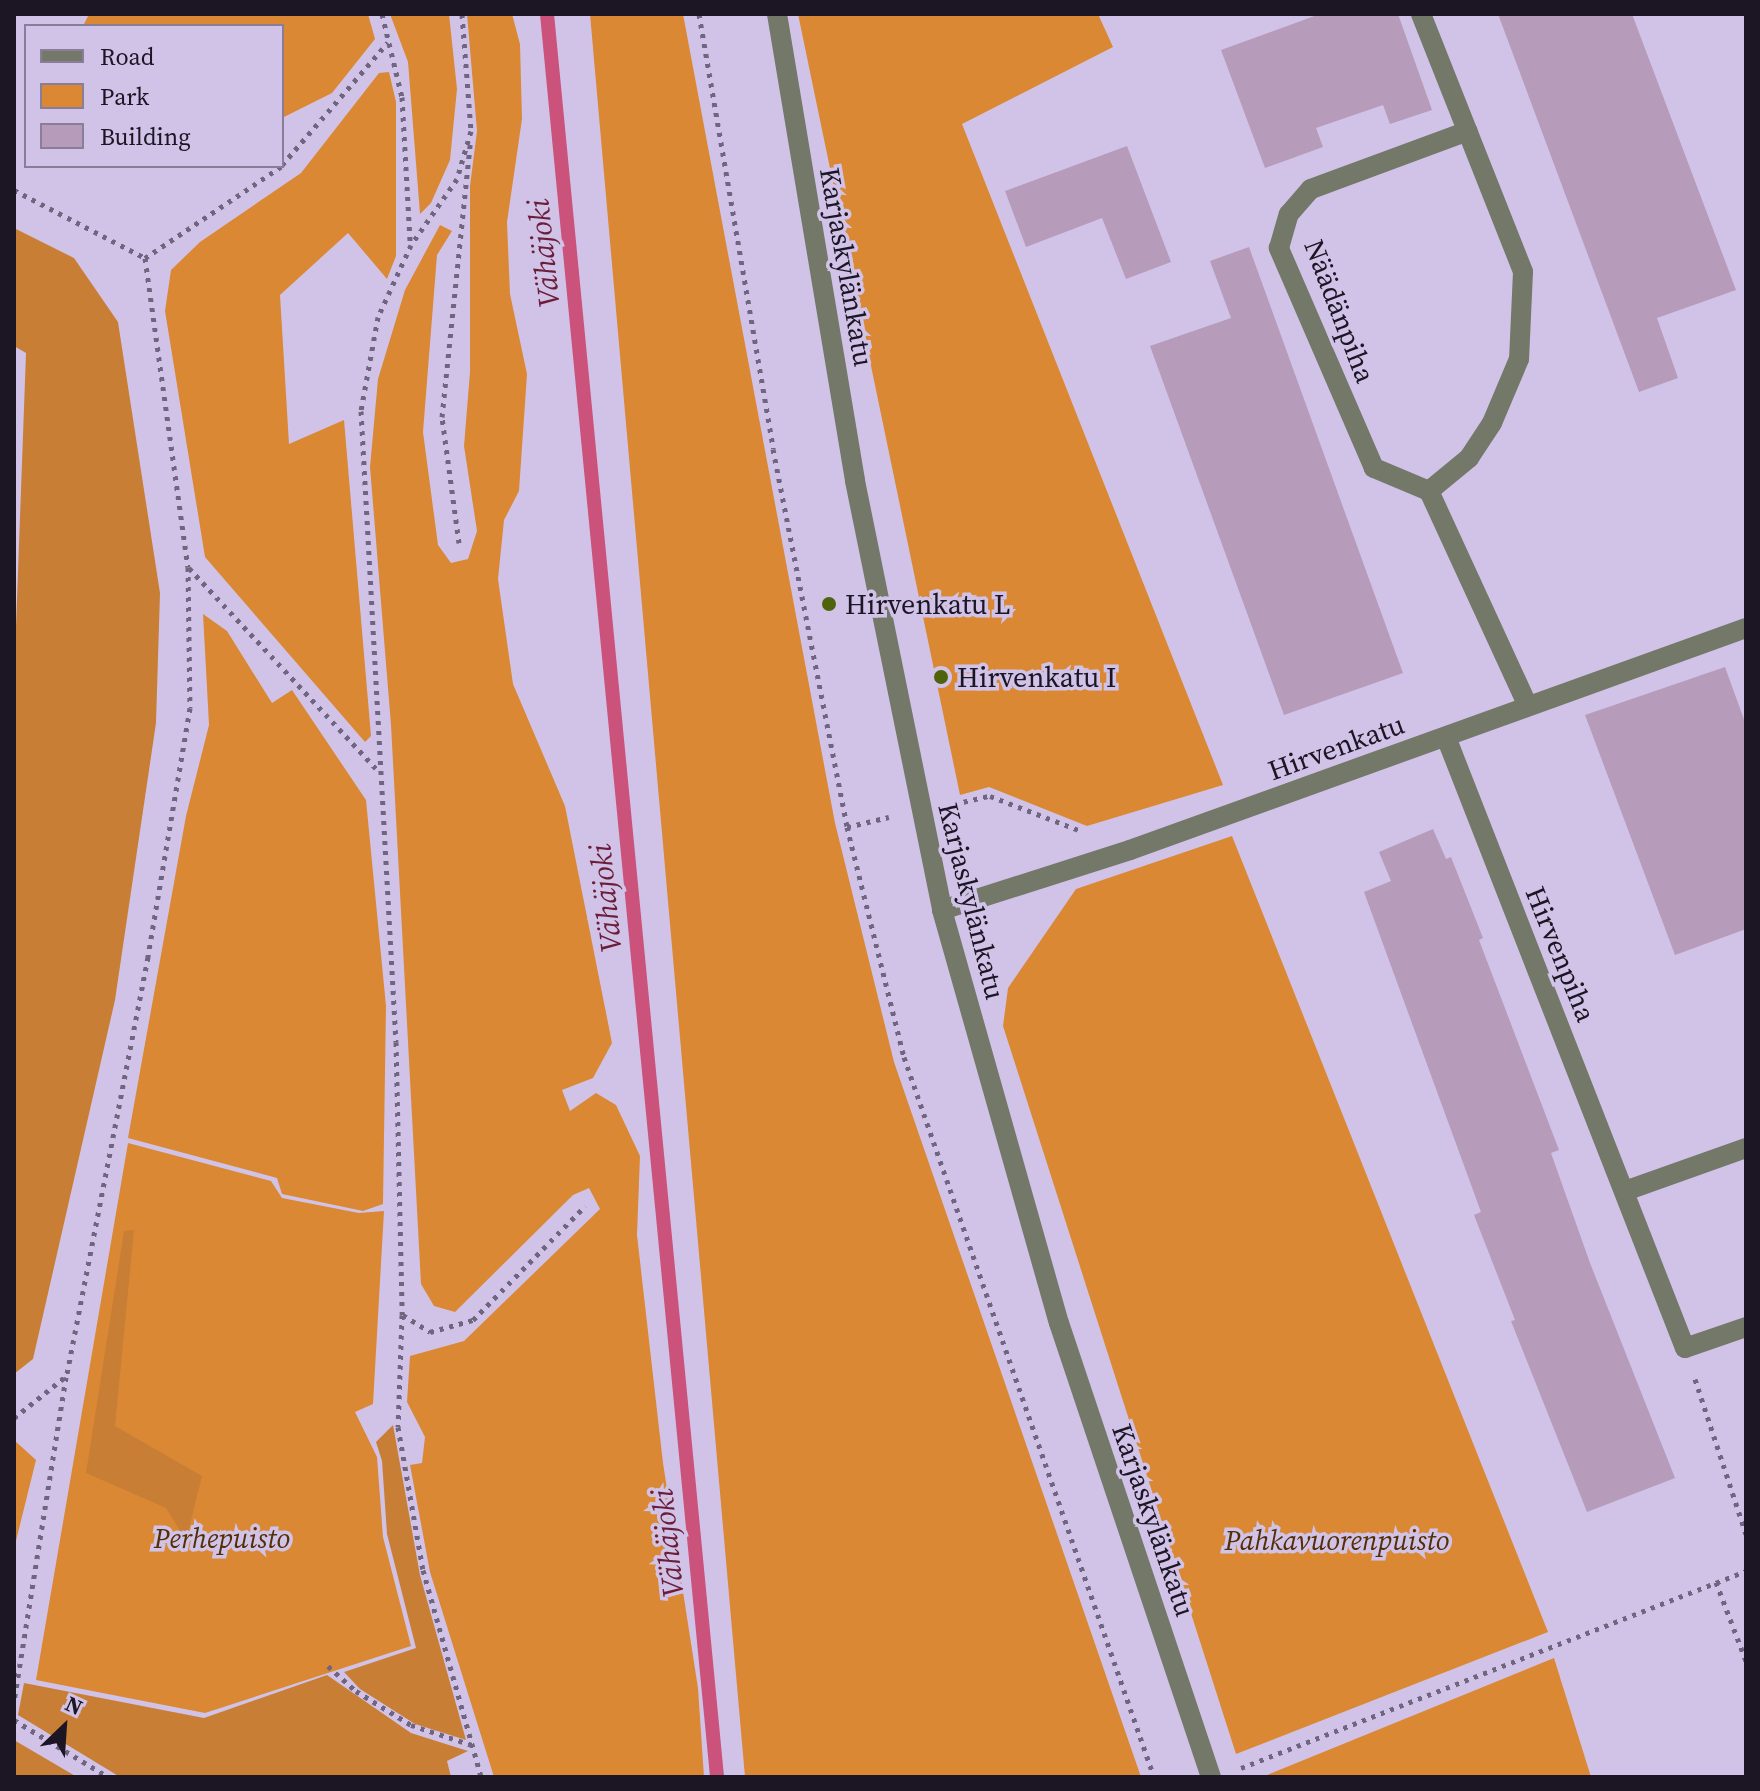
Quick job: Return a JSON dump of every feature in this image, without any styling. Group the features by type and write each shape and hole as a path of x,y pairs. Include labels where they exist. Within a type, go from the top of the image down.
{"street":[{"name":"Karjaskylänkatu","path":"777,14 855,481 919,811 942,910 1059,1323 1211,1777"},
{"path":"1421,14 1523,272 1519,359 1492,423 1469,458 1429,491 1527,704"},
{"name":"Näädänpiha","path":"1429,491 1374,468 1279,248 1289,214 1311,189 1468,131"},
{"name":"Hirvenkatu","path":"942,910 1130,850 1446,737 1527,704 1746,628"},
{"name":"Hirvenpiha","path":"1446,737 1685,1348"},
{"path":"1625,1191 1746,1148"},
{"path":"1685,1348 1746,1327"}],"path":[{"path":"382,14 402,97 411,245"},
{"path":"459,543 442,417 471,131 462,14"},
{"path":"699,14 773,449 847,827 904,1057 1154,1777"},
{"path":"284,164 389,42"},
{"path":"471,131 446,201 411,245 378,317 361,411 378,771 396,1042 402,1315 398,1427 423,1570 481,1777"},
{"path":"145,258 279,168"},
{"path":"14,190 145,258"},
{"path":"14,1703 66,1377 148,957 190,708 188,567 145,258"},
{"path":"188,567 378,771"},
{"path":"847,827 990,796 1130,850"},
{"path":"402,1315 430,1332 473,1320 585,1206"},
{"path":"1685,1348 1746,1534"},
{"path":"14,1418 66,1377"},
{"path":"1232,1771 1746,1571"},
{"path":"1716,1582 1746,1661"},
{"path":"328,1666 356,1691 411,1725 473,1746"},
{"path":"14,1720 108,1777"}],"green space":[{"path":"89,14 368,14 375,39 332,93 284,117 284,24 84,24"},
{"path":"390,14 449,14 457,89 450,160 431,203 420,214 408,62"},
{"path":"467,14 512,14 520,44 522,119 507,222 510,294 527,374 519,491 504,520 498,579 513,684 565,806 612,1043 593,1078 562,1090 570,1111 596,1093 616,1105 640,1156 637,1235 663,1463 698,1688 704,1777 494,1777 430,1572 410,1465 422,1463 425,1437 407,1402 410,1356 464,1341 600,1209 589,1188 573,1195 455,1312 434,1306 421,1284 391,725 370,467 378,379 405,290 440,225 452,231 437,255 423,432 438,545 451,563 468,559 477,531 464,446 470,372 470,186 477,131"},
{"path":"590,14 683,14 835,823 894,1062 1141,1777 745,1777"},
{"path":"798,14 1098,14 1113,47 962,124 1223,785 1087,826 989,787 960,795"},
{"path":"389,72 396,102 396,256 387,279 348,233 280,295 289,444 344,420 371,736 365,742 205,557 165,311 171,270 200,242 301,173 379,73"},
{"path":"203,614 227,631 272,703 292,690 366,800 386,1006 383,1204 363,1211 282,1194 277,1178 128,1138 186,816 209,725"},
{"name":"Pahkavuorenpuisto","path":"1232,836 1548,1632 1236,1754 1003,1026 1008,988 1076,889"},
{"name":"Perhepuisto","path":"128,1143 271,1181 282,1198 359,1213 384,1211 373,1404 355,1412 377,1457 383,1537 411,1646 205,1713 36,1680"},
{"path":"14,1440 36,1460 14,1549"},
{"path":"1554,1658 1591,1777 1262,1777"}],"shaded area":[{"path":"14,228 74,258 118,322 160,593 156,723 115,1000 33,1359 14,1374 14,681 26,353 14,346"},
{"path":"134,1230 115,1426 202,1476 186,1541 166,1508 86,1473 124,1231"},
{"path":"393,1425 420,1575 466,1740 415,1724 360,1689 344,1672 416,1648 387,1534 382,1461 376,1442"},
{"path":"327,1675 411,1733 468,1751 447,1761 451,1777 120,1777 18,1715 24,1683 204,1718"},
{"path":"14,1740 77,1777 14,1777"}],"building":[{"path":"1320,14 1398,14 1432,110 1390,124 1383,105 1316,128 1323,147 1265,168 1221,50"},
{"path":"1498,14 1632,14 1736,290 1657,318 1678,378 1639,392"},
{"path":"1127,146 1171,262 1126,279 1102,218 1026,247 1005,191"},
{"path":"1249,247 1403,673 1284,715 1150,346 1231,318 1210,261"},
{"path":"1725,667 1746,725 1746,929 1675,955 1585,715"},
{"path":"1433,829 1446,859 1451,857 1483,938 1479,940 1559,1150 1551,1153 1590,1263 1675,1478 1587,1512 1511,1321 1515,1320 1474,1215 1481,1212 1364,892 1391,881 1379,852"}],"waterway":[{"name":"Vähäjoki","path":"547,14 717,1777"}],"place":[{"name":"Hirvenkatu L","path":"829,604"},
{"name":"Hirvenkatu I","path":"941,677"}]}
